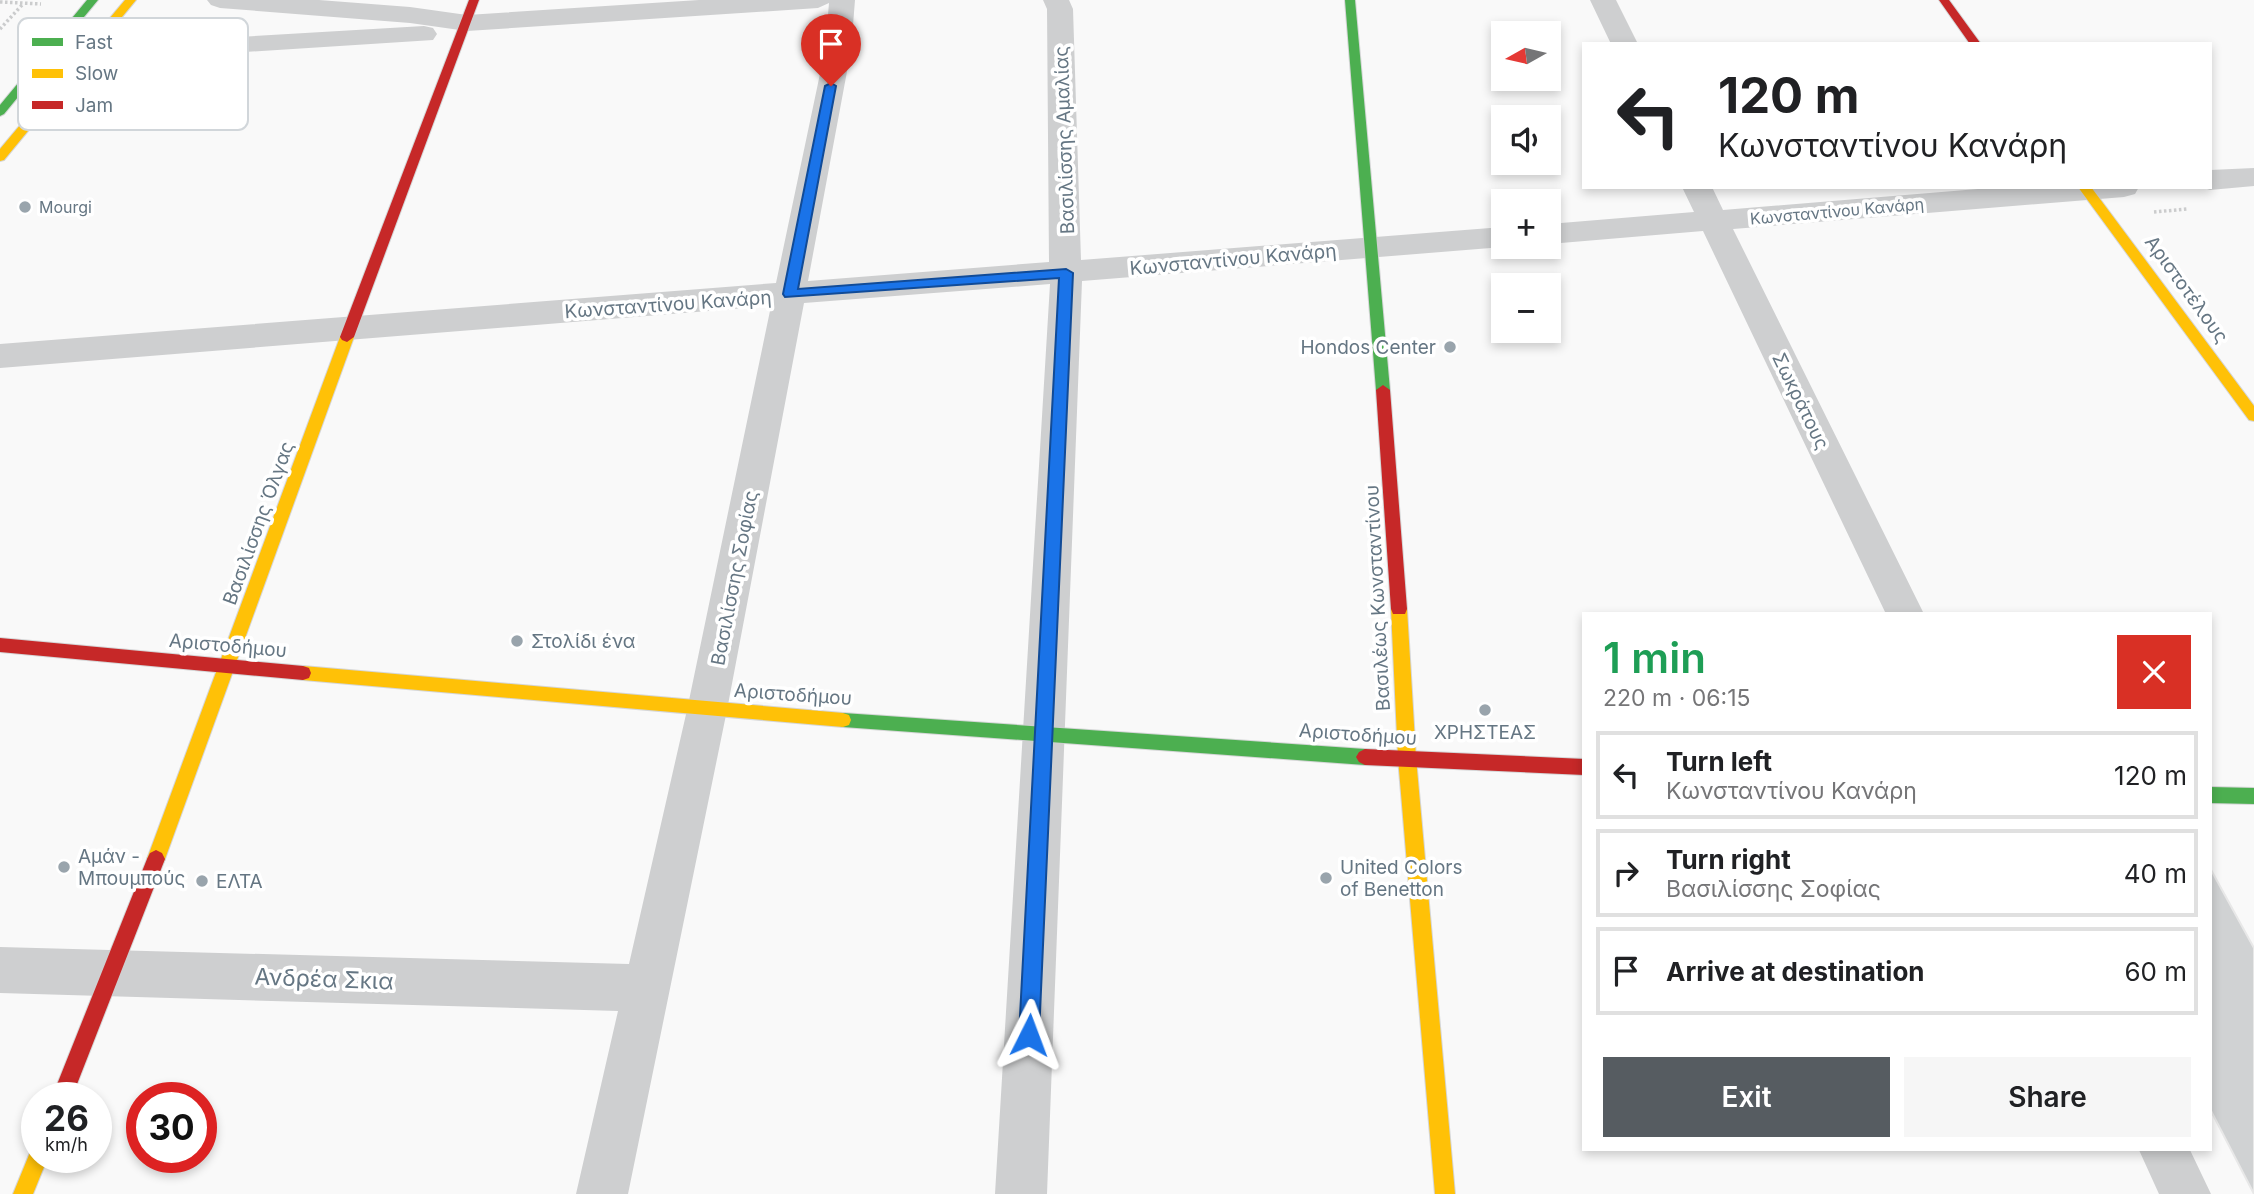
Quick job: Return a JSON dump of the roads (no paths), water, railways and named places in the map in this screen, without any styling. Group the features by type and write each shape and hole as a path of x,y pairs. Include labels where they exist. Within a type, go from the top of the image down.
{"street":[{"path":"78,18 93,0"},
{"path":"116,18 131,0"},
{"path":"220,0 410,15 818,0"},
{"name":"Βασιλίσσης Σοφίας","path":"602,1194 707,710 838,50 842,0"},
{"name":"Βασιλέως Κωνσταντίνου","path":"1350,0 1370,248 1376,276 1407,758 1445,1194"},
{"path":"1603,0 1624,42"},
{"path":"1944,0 1975,42"},
{"name":"Βασιλίσσης Αμαλίας","path":"1021,1194 1066,273 1058,5"},
{"path":"248,45 389,38 438,32 470,11"},
{"name":"Βασιλίσσης Όλγας","path":"68,1082 113,973 350,328 470,11"},
{"path":"0,112 18,90"},
{"path":"0,157 23,130"},
{"path":"2212,180 2254,177"},
{"name":"Σωκράτους","path":"1698,189 1904,612"},
{"name":"Κωνσταντίνου Κανάρη","path":"1561,233 2085,189"},
{"name":"Αριστοτέλους","path":"2085,189 2254,416"},
{"name":"Κωνσταντίνου Κανάρη","path":"0,356 1491,238"},
{"name":"Αριστοδήμου","path":"0,645 707,710 1407,758 1582,767"},
{"path":"2212,795 2254,796"},
{"name":"Ανδρέα Σκια","path":"0,970 648,988"},
{"path":"2164,1151 2185,1194"},
{"path":"23,1194 32,1173"}],"place":[{"name":"Mourgi","path":"25,207"},
{"name":"Hondos Center","path":"1450,347"},
{"name":"Στολίδι ένα","path":"517,641"},
{"name":"ΧΡΗΣΤΕΑΣ","path":"1485,710"},
{"name":"Αμάν - Μπουμπούς","path":"64,867"},
{"name":"United Colors of Benetton","path":"1326,878"},
{"name":"ΕΛΤΑ","path":"202,881"}]}
